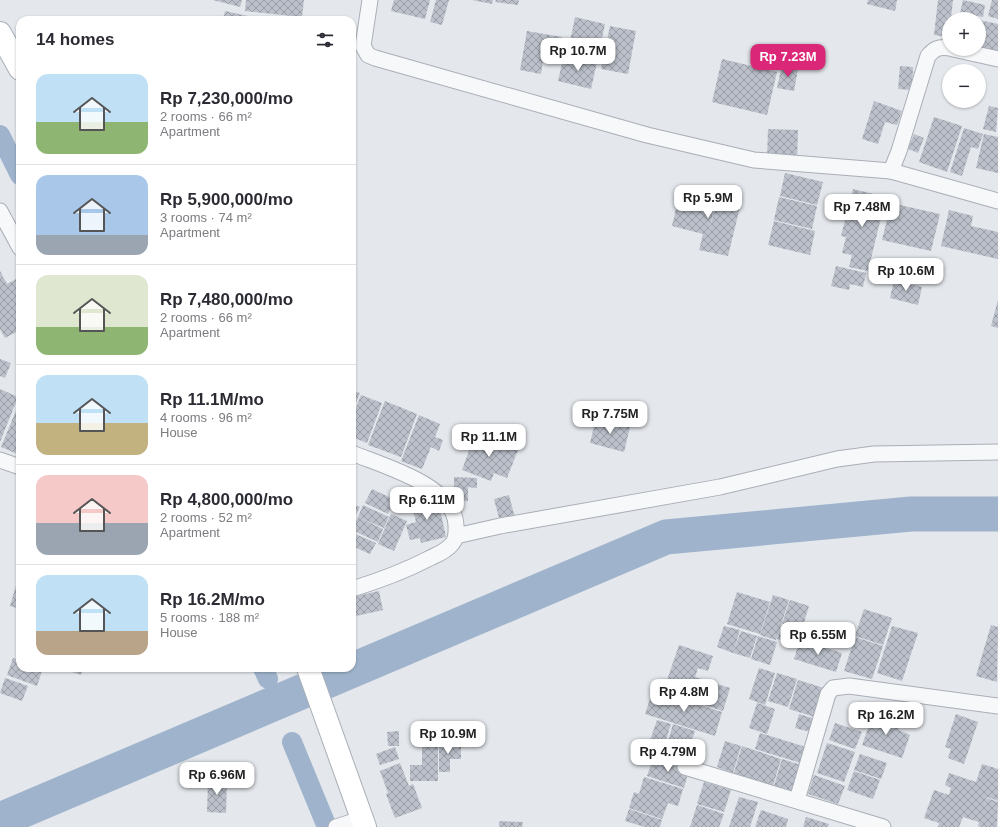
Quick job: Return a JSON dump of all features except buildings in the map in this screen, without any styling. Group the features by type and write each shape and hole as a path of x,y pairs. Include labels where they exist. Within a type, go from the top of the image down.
{"street":[{"path":"370,0 364,46 368,55 375,58 647,135 754,160 891,171 998,201"},
{"path":"0,33 16,62"},
{"path":"891,171 899,151 928,56 933,49 942,47"},
{"path":"984,56 998,59"},
{"path":"0,212 16,241"},
{"path":"456,536 500,526 720,487 837,459 874,454 998,452"},
{"path":"356,454 414,479 443,497 452,510 456,536 452,544 433,557 402,573 356,588"},
{"path":"0,460 16,466"},
{"path":"309,672 325,716 352,824"},
{"path":"797,800 828,694 833,688 849,686 998,706"},
{"path":"685,767 883,827"}],"waterway":[{"path":"0,135 16,167"},
{"path":"356,669 666,537 911,514 998,514"},
{"path":"265,672 268,679"},
{"path":"0,820 348,672"},
{"path":"292,742 327,827"}]}
